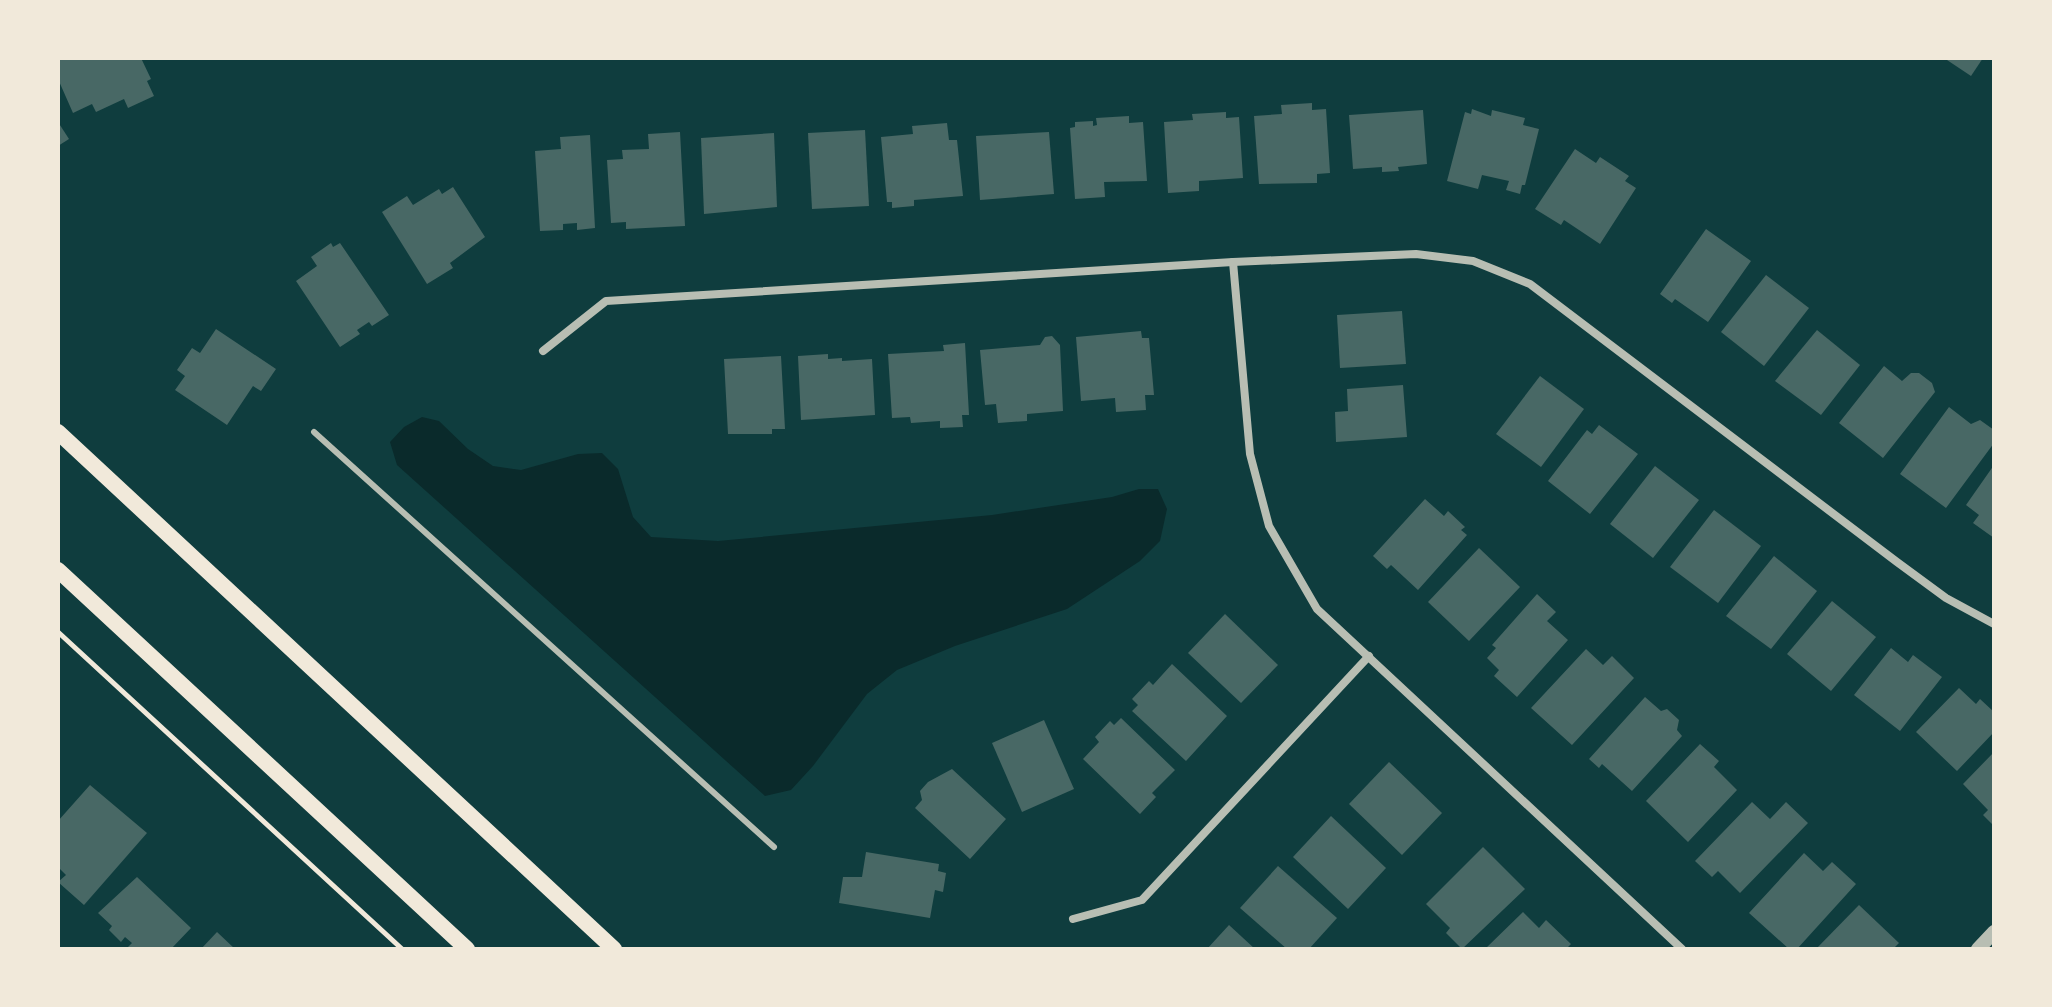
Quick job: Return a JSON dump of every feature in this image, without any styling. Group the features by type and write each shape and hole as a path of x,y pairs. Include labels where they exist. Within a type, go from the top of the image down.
{"main road":[{"path":"58,432 614,949"},
{"path":"58,570 467,949"}],"street":[{"path":"543,351 606,301 1233,262 1416,254 1473,261 1530,284 1921,580 1946,598 1994,624"},
{"path":"1233,262 1250,454 1269,526 1317,609 1682,949"},
{"path":"1073,919 1142,900 1369,656"},
{"path":"1978,949 1994,932"}],"lane":[{"path":"314,432 774,847"}],"path":[{"path":"58,632 402,949"}],"water":[{"path":"422,417 439,421 468,449 493,466 521,470 578,454 602,453 618,469 633,517 651,537 718,541 992,515 1112,497 1139,489 1158,489 1167,509 1160,541 1140,561 1067,609 955,646 897,670 867,694 791,790 765,796 397,465 390,442 404,427"}],"building":[{"path":"58,58 141,58 151,79 147,81 154,96 128,108 124,99 96,112 92,104 73,113 58,79"},
{"path":"1944,58 1983,58 1971,76"},
{"path":"1312,103 1312,110 1326,109 1330,173 1317,174 1317,183 1259,184 1254,116 1282,114 1281,105"},
{"path":"1472,109 1491,116 1492,110 1525,118 1523,125 1539,129 1520,194 1506,190 1509,181 1482,175 1478,189 1447,181 1465,112 1471,114"},
{"path":"1423,110 1427,164 1398,167 1399,171 1382,172 1382,167 1353,169 1349,115"},
{"path":"1226,112 1226,118 1239,117 1243,178 1199,181 1199,191 1168,193 1164,122 1193,120 1192,114"},
{"path":"1129,116 1129,123 1143,122 1147,181 1104,182 1105,197 1075,199 1070,128 1075,127 1075,122 1093,121 1093,126 1097,125 1096,118"},
{"path":"58,122 69,139 58,146"},
{"path":"947,123 949,140 957,140 963,196 914,200 914,206 892,208 892,202 887,202 881,137 913,134 912,126"},
{"path":"865,130 869,206 812,209 808,133"},
{"path":"680,132 685,226 626,229 626,222 611,223 607,160 623,159 622,150 649,149 648,134"},
{"path":"1049,132 1054,194 980,200 976,136"},
{"path":"774,133 777,207 704,214 701,138"},
{"path":"590,135 595,228 577,230 577,223 563,224 563,230 540,231 535,151 561,149 560,137"},
{"path":"1575,149 1596,163 1600,157 1629,176 1625,181 1636,188 1600,244 1564,220 1561,225 1535,209"},
{"path":"453,187 485,237 450,263 453,268 427,284 382,212 407,196 413,205 439,189 442,194"},
{"path":"1706,229 1751,261 1708,322 1675,299 1672,303 1660,294"},
{"path":"331,243 333,247 340,243 389,315 372,326 369,322 357,330 360,334 340,347 296,281 317,266 311,257"},
{"path":"1766,275 1809,308 1764,366 1721,332"},
{"path":"1402,311 1406,364 1340,368 1337,315"},
{"path":"216,329 276,369 261,391 253,386 227,425 175,390 185,376 177,370 192,348 200,353"},
{"path":"1817,330 1860,365 1821,415 1775,381"},
{"path":"1141,331 1142,338 1149,338 1154,395 1145,395 1146,410 1116,412 1115,398 1081,401 1076,337"},
{"path":"1052,336 1060,345 1063,411 1027,414 1027,421 998,423 996,404 985,405 980,350 1040,345 1045,337"},
{"path":"965,343 969,415 962,415 963,427 940,428 940,421 911,423 910,417 892,418 888,354 944,351 943,345"},
{"path":"828,354 828,359 842,358 842,361 872,359 875,415 801,420 798,356"},
{"path":"781,356 785,429 772,429 772,434 728,434 724,359"},
{"path":"1884,366 1902,381 1911,373 1919,373 1932,383 1935,392 1883,458 1839,423"},
{"path":"1540,376 1584,409 1541,467 1496,434"},
{"path":"1403,385 1407,437 1336,442 1335,412 1348,411 1347,389"},
{"path":"1949,407 1971,424 1980,420 1994,430 1994,443 1946,508 1900,474"},
{"path":"1599,425 1638,454 1590,514 1548,481 1587,430 1592,434"},
{"path":"1994,465 1994,538 1973,523 1979,515 1966,505"},
{"path":"1655,466 1699,500 1653,558 1610,524"},
{"path":"1425,499 1444,516 1448,511 1465,527 1461,530 1467,535 1418,590 1391,565 1387,569 1373,556"},
{"path":"1714,510 1761,546 1718,603 1670,567"},
{"path":"1479,548 1520,587 1469,641 1428,602"},
{"path":"1774,556 1817,591 1771,649 1726,616"},
{"path":"1537,594 1556,612 1547,621 1568,640 1517,697 1494,676 1499,670 1487,658 1496,648 1492,645"},
{"path":"1832,601 1876,637 1831,691 1787,654"},
{"path":"1225,614 1278,665 1241,703 1188,653"},
{"path":"1891,648 1908,662 1913,655 1942,677 1900,731 1854,695"},
{"path":"1586,649 1603,665 1612,656 1634,678 1572,745 1531,708"},
{"path":"1172,664 1227,716 1186,761 1132,711 1138,705 1132,699 1149,681 1153,685"},
{"path":"1959,688 1976,704 1980,699 1994,712 1994,732 1957,771 1916,732"},
{"path":"1645,697 1661,711 1667,709 1679,720 1677,730 1682,736 1632,791 1602,764 1599,768 1589,759"},
{"path":"1121,718 1175,770 1152,793 1156,797 1140,814 1083,759 1099,742 1095,737 1110,721 1114,725"},
{"path":"1044,720 1074,789 1022,812 992,743"},
{"path":"1700,744 1719,761 1714,767 1737,790 1688,842 1646,801"},
{"path":"1994,752 1994,826 1983,815 1988,810 1963,784"},
{"path":"1389,762 1442,813 1402,855 1349,804"},
{"path":"952,769 1006,819 970,859 915,808 922,800 920,791 928,782"},
{"path":"90,785 147,833 84,905 58,882 66,875 58,867 58,821"},
{"path":"1752,802 1770,819 1786,802 1808,823 1740,893 1718,871 1712,877 1695,861"},
{"path":"1331,816 1386,868 1348,909 1293,857"},
{"path":"1483,847 1525,889 1462,949 1446,933 1450,928 1426,904"},
{"path":"866,852 939,864 938,871 946,873 943,892 935,890 930,918 839,903 843,877 862,877"},
{"path":"1804,853 1823,871 1832,862 1856,884 1797,949 1789,949 1749,913"},
{"path":"1278,866 1337,918 1309,949 1287,949 1240,908"},
{"path":"137,877 191,928 171,949 131,949 128,947 132,943 125,937 121,942 109,930 112,926 98,913"},
{"path":"1859,905 1899,943 1893,949 1816,949"},
{"path":"1523,912 1539,928 1546,920 1571,944 1566,949 1485,949"},
{"path":"1229,925 1255,949 1207,949"},
{"path":"217,932 235,949 201,949"}]}
